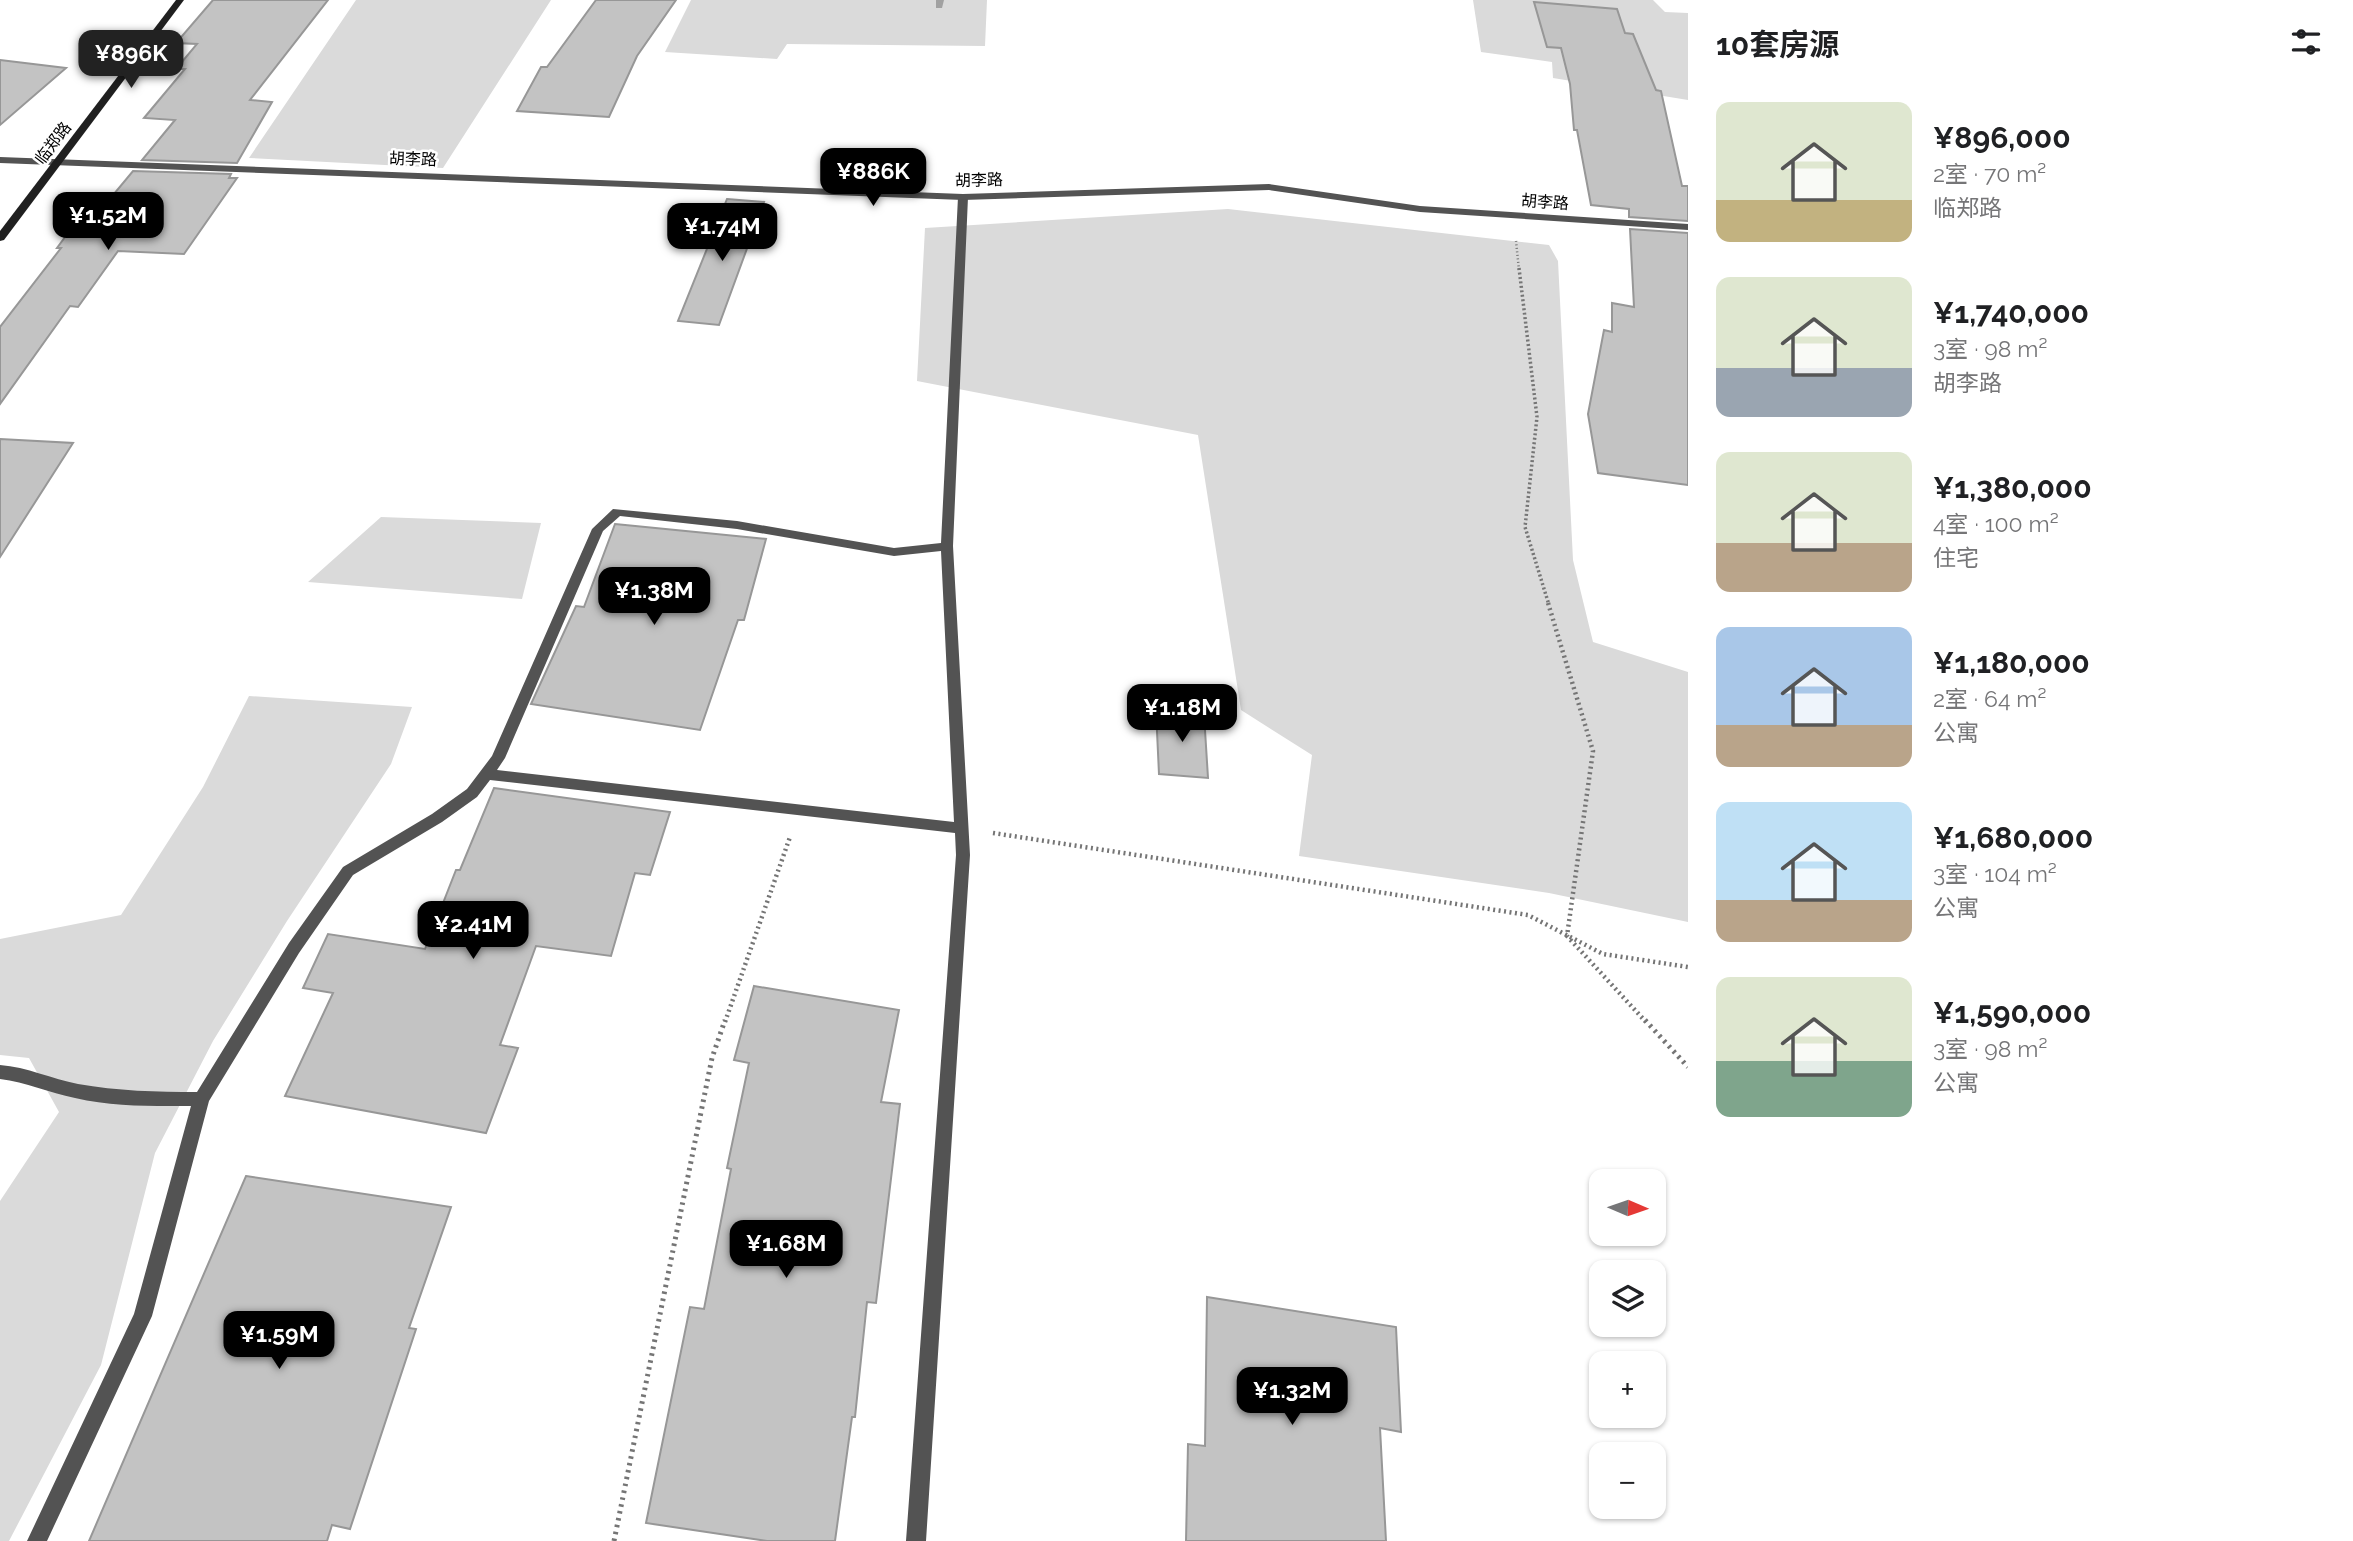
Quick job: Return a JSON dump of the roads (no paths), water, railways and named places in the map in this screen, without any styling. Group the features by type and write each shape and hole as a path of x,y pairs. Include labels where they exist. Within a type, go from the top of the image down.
{"main road":[{"name":"临郑路","path":"0,238 180,0"}],"street":[{"name":"胡李路","path":"0,160 963,197 1269,187 1420,209 1688,227"},
{"path":"916,1541 963,855 947,546 963,197"},
{"path":"37,1541 143,1316 201,1098 294,947 348,871 437,818 472,793 498,758 597,529 617,512 737,526 894,552 947,546"},
{"path":"486,774 961,828"},
{"path":"0,1072 18,1073 74,1090 147,1100 201,1098"}],"waterway":[{"path":"939,6 940,0"}]}
